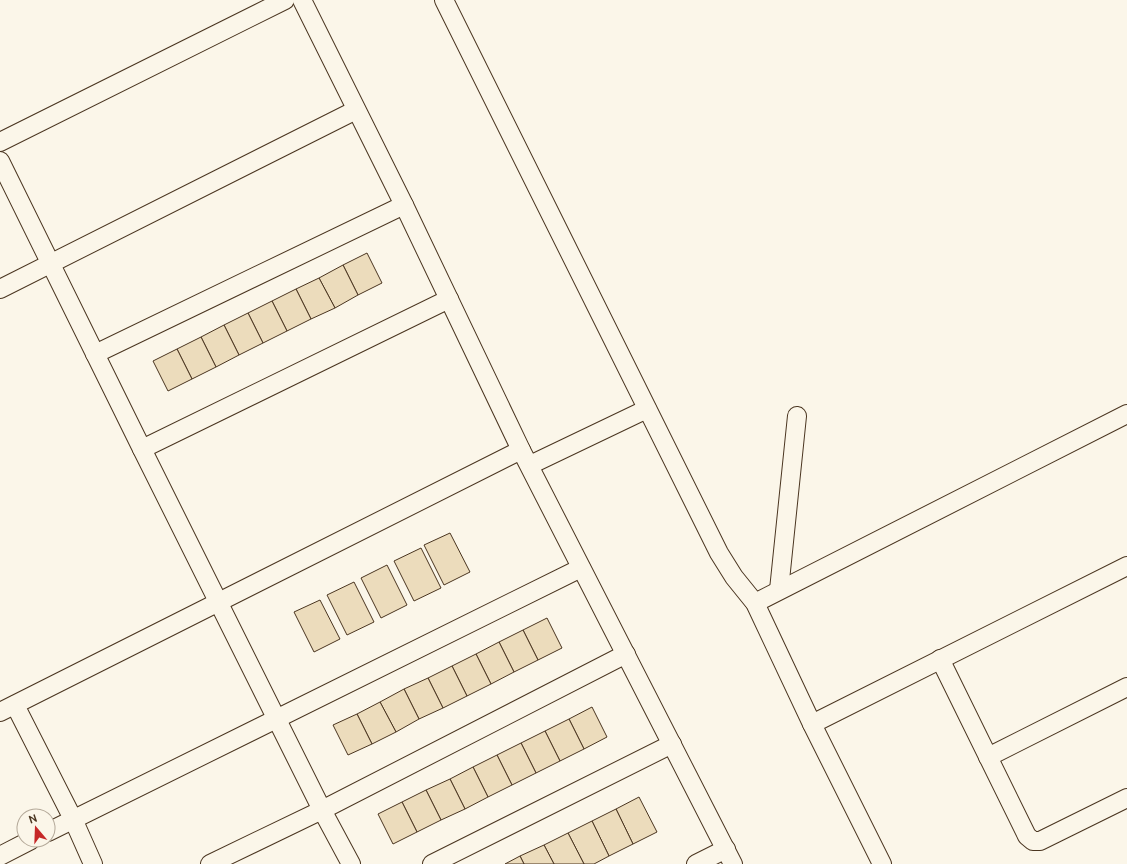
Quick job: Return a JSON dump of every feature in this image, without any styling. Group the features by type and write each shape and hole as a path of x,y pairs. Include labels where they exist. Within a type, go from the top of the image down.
{"street":[{"path":"0,142 285,0"},
{"path":"302,0 404,205 525,458 729,857 696,864"},
{"path":"444,0 719,553 734,578 755,603 812,724 882,864"},
{"path":"0,289 356,110"},
{"path":"0,161 322,810 351,864"},
{"path":"95,354 404,205"},
{"path":"142,449 449,299"},
{"path":"93,864 73,819 7,708 219,602 525,458 647,408"},
{"path":"755,603 1127,414"},
{"path":"779,590 797,416"},
{"path":"812,724 1127,566"},
{"path":"56,828 581,568"},
{"path":"210,864 322,810 626,654"},
{"path":"940,659 1027,836 1033,841 1040,841 1127,798"},
{"path":"988,757 1127,687"},
{"path":"432,864 672,744"},
{"path":"0,856 16,848"}],"building":[{"path":"367,253 382,283 358,295 343,265"},
{"path":"343,265 358,295 335,308 319,278"},
{"path":"319,278 335,308 311,319 296,289"},
{"path":"296,289 311,319 287,331 272,301"},
{"path":"272,301 287,331 263,343 248,313"},
{"path":"248,313 263,343 239,355 224,325"},
{"path":"224,325 239,355 216,367 201,337"},
{"path":"201,337 216,367 192,379 177,349"},
{"path":"177,349 192,379 168,391 153,361"},
{"path":"450,533 470,572 444,585 424,545"},
{"path":"421,548 441,588 414,601 394,561"},
{"path":"387,565 407,605 381,618 361,578"},
{"path":"354,582 374,622 347,635 327,595"},
{"path":"320,600 340,639 314,652 294,612"},
{"path":"547,618 562,648 538,660 523,630"},
{"path":"523,630 538,660 514,672 499,642"},
{"path":"499,642 514,672 491,684 476,654"},
{"path":"476,654 491,684 467,696 452,666"},
{"path":"452,666 467,696 443,708 428,678"},
{"path":"428,678 443,708 419,719 404,689"},
{"path":"404,689 419,719 396,732 380,702"},
{"path":"380,702 396,732 372,744 357,714"},
{"path":"592,707 607,737 584,749 569,719"},
{"path":"357,714 372,744 348,755 333,725"},
{"path":"569,719 584,749 560,761 545,731"},
{"path":"545,731 560,761 536,773 521,743"},
{"path":"521,743 536,773 512,785 497,755"},
{"path":"497,755 512,785 488,797 473,767"},
{"path":"473,767 488,797 465,809 450,779"},
{"path":"450,779 465,809 441,820 426,790"},
{"path":"426,790 441,820 417,832 402,802"},
{"path":"639,797 657,832 633,844 616,809"},
{"path":"402,802 417,832 393,844 378,814"},
{"path":"616,809 633,844 609,856 592,821"},
{"path":"592,821 609,856 594,864 584,864 568,833"},
{"path":"568,833 584,864 554,864 544,845"},
{"path":"544,845 554,864 524,864 520,856"},
{"path":"520,856 524,864 505,864"}]}
